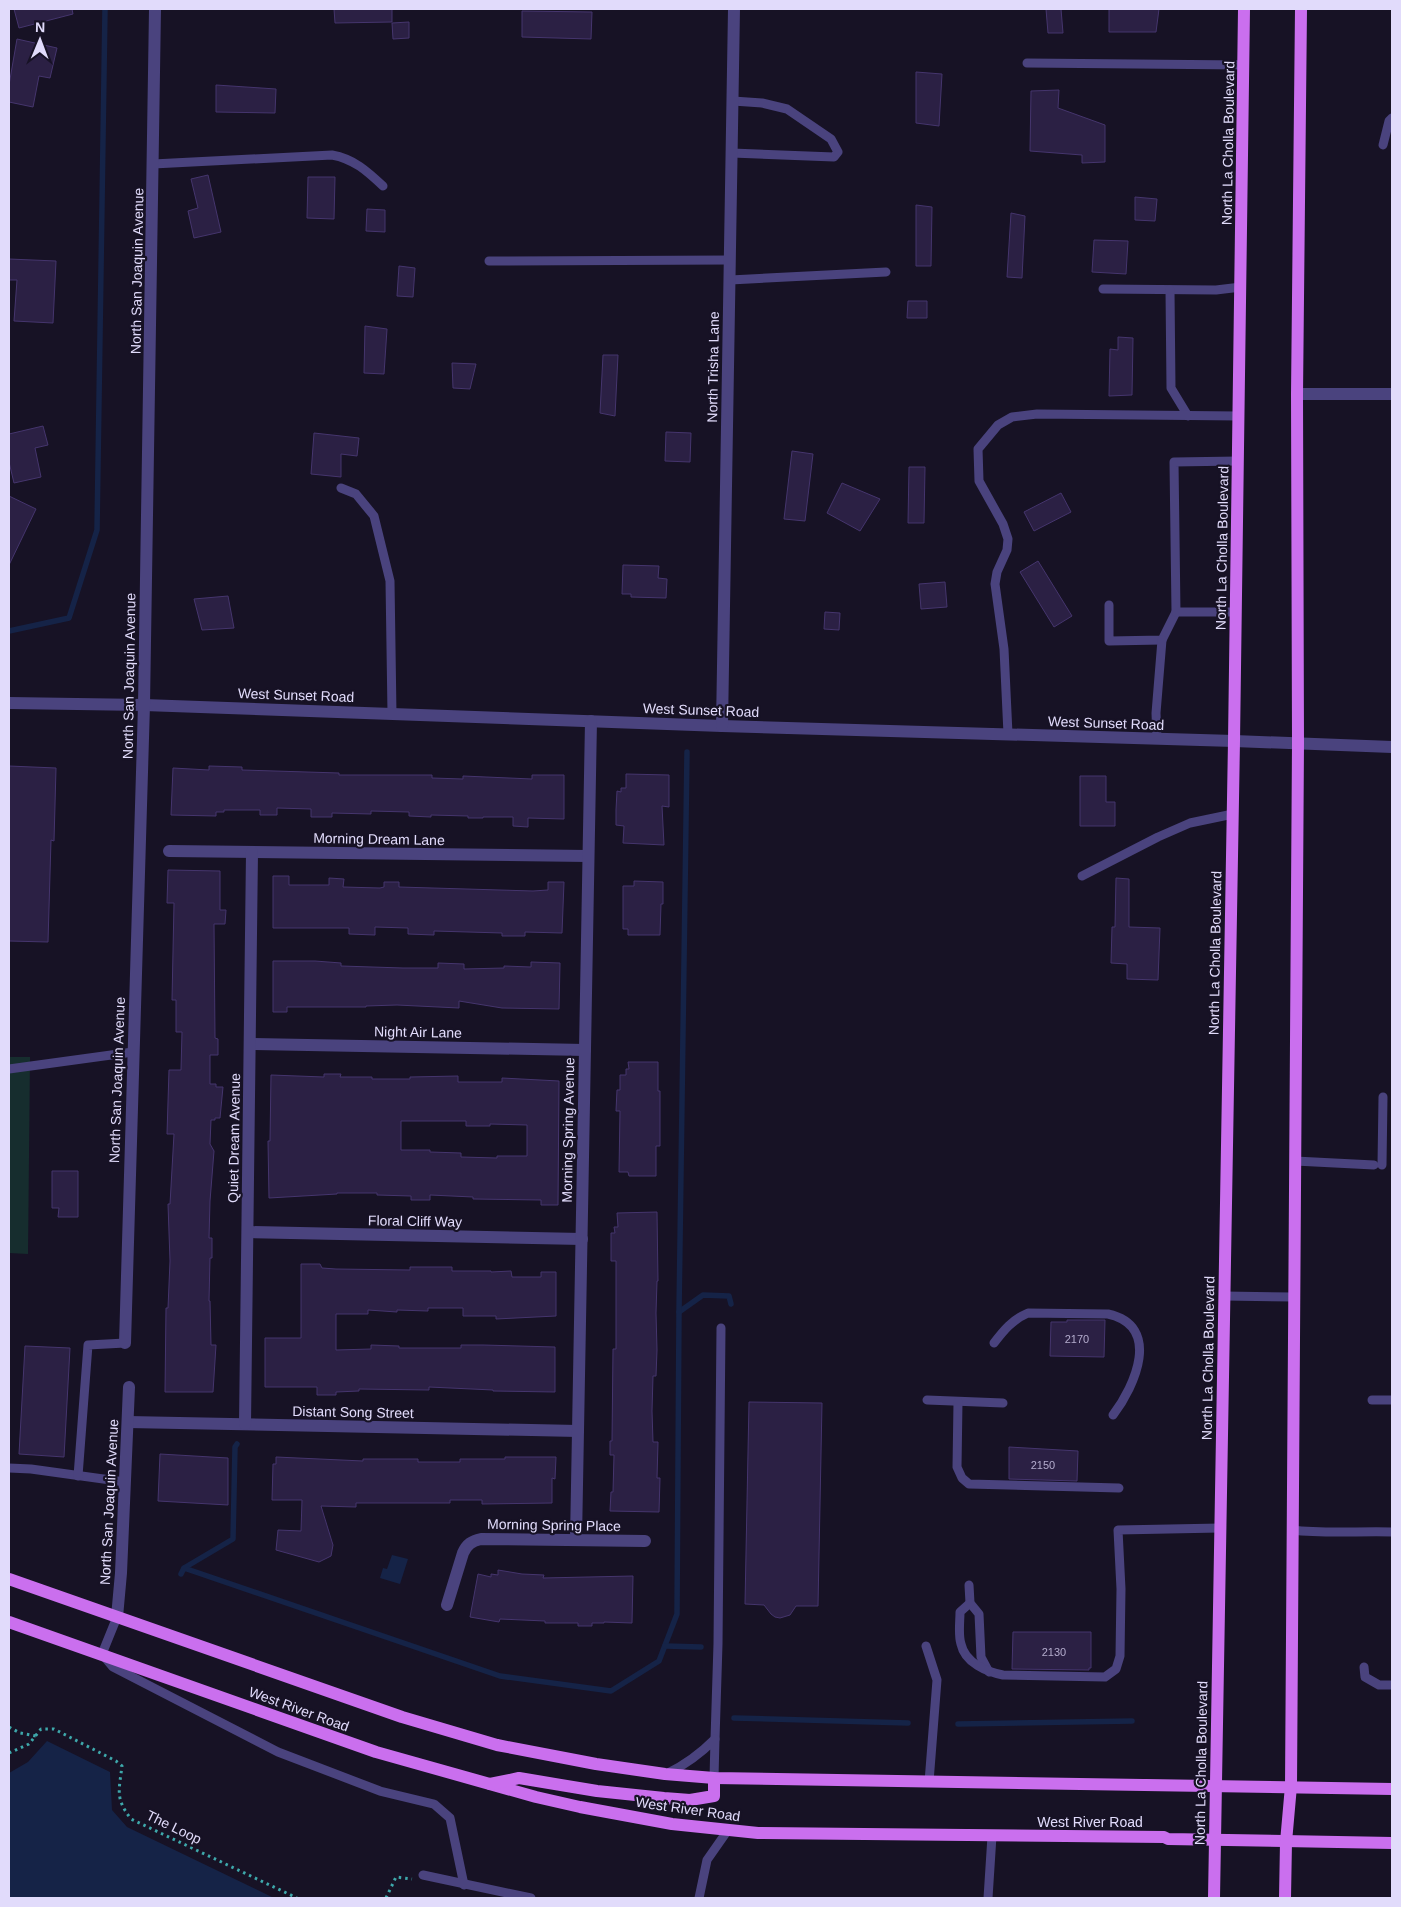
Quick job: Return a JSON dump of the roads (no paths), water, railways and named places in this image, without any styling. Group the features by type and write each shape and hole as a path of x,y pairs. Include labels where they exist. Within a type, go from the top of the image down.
{"main road":[{"name":"North La Cholla Boulevard","path":"1214,1898 1233,814 1244,9"},
{"path":"1285,1898 1286,1842 1291,1786 1298,743 1297,394 1301,9"},
{"name":"West River Road","path":"9,1579 402,1717 497,1745 596,1764 665,1774 714,1778 1392,1789"},
{"name":"West River Road","path":"9,1622 376,1752 488,1784 580,1807 672,1824 758,1833 1392,1843"},
{"path":"488,1784 519,1778 597,1791 690,1800 714,1796 714,1778"}],"street":[{"name":"North San Joaquin Avenue","path":"125,1343 144,705 156,9"},
{"name":"North Trisha Lane","path":"722,726 734,9"},
{"path":"1297,394 1392,394"},
{"name":"West Sunset Road","path":"9,703 144,705 722,726 1392,747"},
{"name":"Morning Spring Avenue","path":"576,1540 591,721"},
{"name":"Morning Dream Lane","path":"169,851 588,856"},
{"name":"Quiet Dream Avenue","path":"246,1424 252,852"},
{"name":"Night Air Lane","path":"250,1044 585,1050"},
{"name":"Floral Cliff Way","path":"248,1232 582,1240"},
{"name":"North San Joaquin Avenue","path":"117,1617 121,1573 129,1387"},
{"name":"Distant Song Street","path":"128,1422 578,1431"},
{"name":"Morning Spring Place","path":"446,1605 463,1553 472,1541 481,1539 645,1541"}],"lane":[{"path":"1027,63 1244,65"},
{"path":"732,154 834,156 838,152 832,140 787,109 762,103 733,101"},
{"path":"1383,145 1389,120 1392,118"},
{"path":"153,164 332,155 345,157 360,165 383,186"},
{"path":"489,261 730,260"},
{"path":"730,280 886,272"},
{"path":"1103,289 1216,290 1241,287"},
{"path":"1170,290 1171,388 1188,416"},
{"path":"1008,734 1004,649 995,584 997,572 1007,550 1008,539 1003,524 980,481 978,449 998,425 1012,417 1036,414 1239,416"},
{"path":"1156,739 1156,713 1162,640 1176,612 1174,462 1238,461"},
{"path":"342,488 356,494 374,516 390,581 392,714"},
{"path":"1109,605 1109,641 1162,640"},
{"path":"1176,612 1236,612"},
{"path":"1082,876 1158,837 1190,823 1233,814"},
{"path":"9,1069 133,1052"},
{"path":"1295,1161 1378,1165 1383,1097"},
{"path":"1224,1296 1294,1297"},
{"path":"994,1343 1009,1324 1016,1318 1028,1313 1108,1314 1118,1316 1128,1322 1135,1329 1139,1338 1139,1364 1122,1402 1113,1415"},
{"path":"714,1778 718,1644 721,1328"},
{"path":"78,1476 88,1345 125,1343"},
{"path":"927,1400 1003,1403"},
{"path":"1372,1400 1392,1400"},
{"path":"958,1402 957,1467 962,1478 970,1484 1119,1488"},
{"path":"9,1468 30,1469 125,1482"},
{"path":"970,1603 960,1612 960,1645 967,1657 989,1673 1003,1675 1105,1677 1116,1669 1120,1656 1118,1530 1220,1528"},
{"path":"1292,1530 1318,1533 1336,1531 1392,1532"},
{"path":"968,1585 970,1603 980,1614 981,1657 989,1673"},
{"path":"117,1617 102,1654 113,1667 278,1752 380,1791 434,1804 450,1818 464,1885"},
{"path":"926,1646 937,1680 929,1782"},
{"path":"1364,1667 1365,1677 1379,1685 1392,1685"},
{"path":"665,1774 686,1764 715,1740"},
{"path":"699,1898 706,1860 728,1830"},
{"path":"988,1898 992,1836"},
{"path":"423,1875 531,1898"}],"water":[{"path":"392,1555 408,1559 400,1584 380,1578 383,1568 387,1569"},
{"path":"47,1741 110,1772 112,1810 127,1827 274,1898 9,1898 9,1773 28,1762"}],"waterway":[{"path":"9,631 69,618 97,530 105,9"},
{"path":"181,1574 184,1568 500,1676 611,1691 659,1661 677,1614 679,1312 687,752"},
{"path":"679,1312 703,1295 729,1296 731,1304"},
{"path":"184,1568 233,1539 235,1447 237,1444"},
{"path":"665,1646 701,1647"},
{"path":"734,1718 908,1723"},
{"path":"958,1724 1132,1721"}]}
